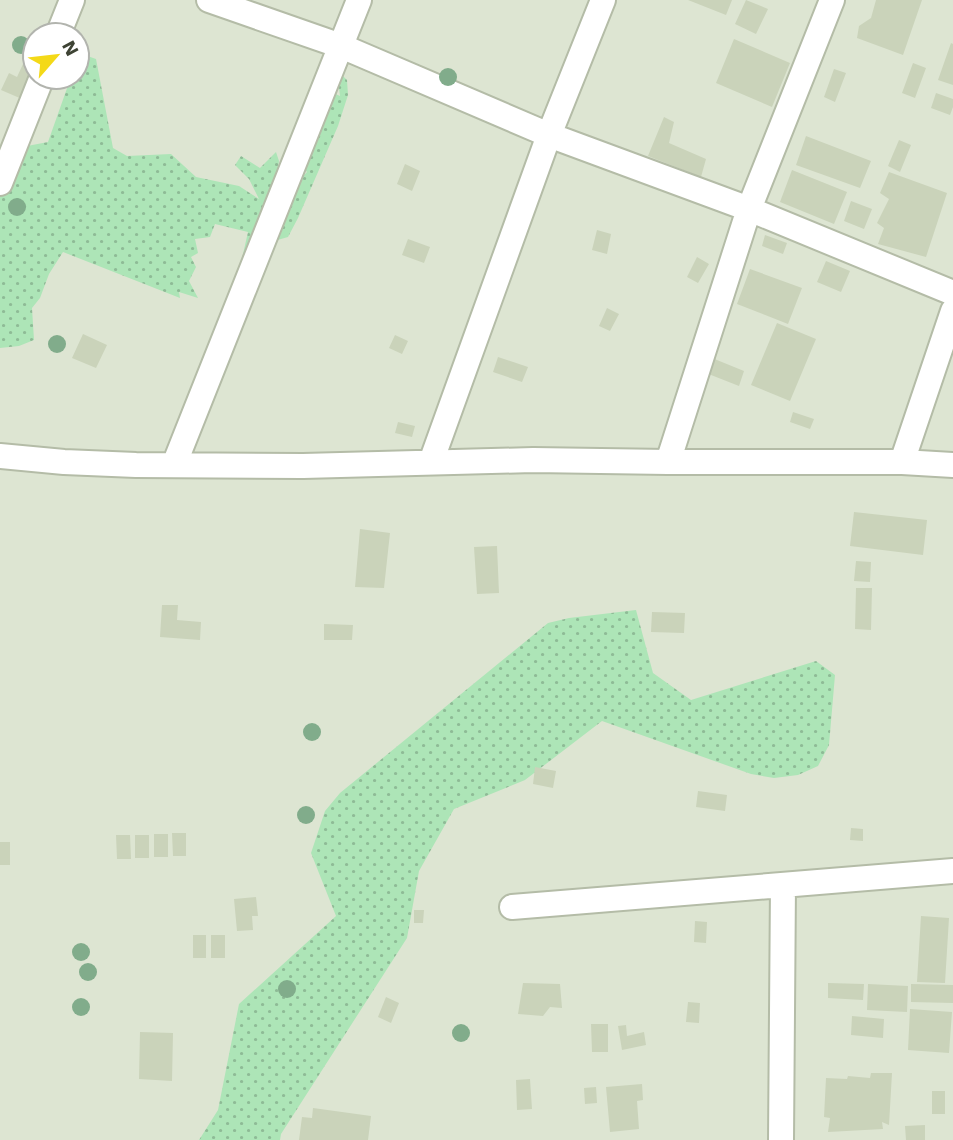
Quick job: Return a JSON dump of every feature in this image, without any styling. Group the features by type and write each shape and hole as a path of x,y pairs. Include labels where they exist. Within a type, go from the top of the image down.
{"street":[{"path":"64,21 72,0"},
{"path":"209,0 341,46 549,135 749,209 953,293"},
{"path":"174,466 359,0"},
{"path":"431,461 549,135 603,0"},
{"path":"668,462 749,209 832,0"},
{"path":"0,183 36,91"},
{"path":"902,462 953,311"},
{"path":"0,456 64,462 174,466 303,466 533,460 902,462 953,465"},
{"path":"512,907 953,871"},
{"path":"780,1140 783,885"}],"shaded area":[{"path":"0,0 953,0 953,1140 0,1140"}],"green space":[{"path":"91,57 96,59 113,148 127,156 171,154 196,177 239,186 259,199 249,179 235,165 241,156 260,168 276,152 279,161 271,214 284,219 300,185 300,179 307,172 303,168 307,154 312,152 329,91 340,96 338,80 341,74 347,80 348,95 338,126 288,237 274,241 248,264 241,263 248,232 215,224 210,237 195,239 198,253 191,257 196,267 189,281 198,298 179,292 180,298 63,252 49,274 40,298 32,308 34,340 19,346 0,348 0,170 22,147 48,142 66,91 91,91"},
{"path":"636,610 653,673 691,700 816,661 835,675 829,745 818,766 798,775 774,778 751,774 602,721 525,780 454,809 419,871 407,938 281,1134 280,1140 199,1140 218,1110 239,1004 336,916 311,853 325,811 340,793 548,623"}],"building":[{"path":"688,0 732,0 726,15"},
{"path":"746,0 768,9 756,34 735,24"},
{"path":"876,0 922,0 903,55 857,38 859,26 871,18"},
{"path":"734,39 790,63 772,107 716,83"},
{"path":"951,43 953,44 953,85 938,80"},
{"path":"913,63 926,68 915,98 902,93"},
{"path":"21,68 21,91 25,91 22,99 1,90 9,73 17,77"},
{"path":"834,69 846,73 835,102 824,97"},
{"path":"936,93 953,99 950,115 931,108"},
{"path":"664,117 674,122 669,143 706,159 701,177 648,156"},
{"path":"806,136 871,161 860,188 796,165"},
{"path":"899,140 911,145 900,172 888,166"},
{"path":"405,164 420,171 412,191 397,184"},
{"path":"792,170 847,192 834,224 780,202"},
{"path":"889,172 947,193 926,257 878,244 884,228 877,223 889,199 880,193"},
{"path":"851,201 872,209 864,229 844,221"},
{"path":"597,230 611,234 607,254 592,250"},
{"path":"765,235 787,243 783,254 762,246"},
{"path":"408,239 430,247 424,263 402,255"},
{"path":"697,257 709,264 698,283 687,277"},
{"path":"826,261 850,271 841,292 817,282"},
{"path":"750,269 802,288 788,324 737,304"},
{"path":"607,308 619,314 610,331 599,326"},
{"path":"777,323 816,339 790,401 751,385"},
{"path":"83,334 107,345 96,368 72,358"},
{"path":"395,335 408,341 402,354 389,348"},
{"path":"498,357 528,367 522,382 493,372"},
{"path":"712,358 744,371 739,386 706,373"},
{"path":"793,412 814,419 810,429 790,422"},
{"path":"398,422 415,426 412,437 395,433"},
{"path":"854,512 927,520 923,555 850,546"},
{"path":"360,529 390,533 384,588 355,587"},
{"path":"497,546 499,593 477,594 474,547"},
{"path":"856,561 871,562 870,582 854,581"},
{"path":"856,588 872,588 871,630 855,629"},
{"path":"162,605 178,605 177,620 201,622 200,640 160,637"},
{"path":"652,612 685,613 684,633 651,632"},
{"path":"324,624 353,625 352,640 324,640"},
{"path":"535,767 556,771 553,788 533,784"},
{"path":"698,791 727,795 725,811 696,807"},
{"path":"851,828 863,829 863,841 850,840"},
{"path":"172,833 186,833 186,856 173,856"},
{"path":"154,834 168,834 168,857 154,857"},
{"path":"116,835 130,835 131,859 117,859"},
{"path":"135,835 149,835 149,858 135,858"},
{"path":"0,842 10,842 10,865 0,865"},
{"path":"256,897 258,916 252,916 253,930 237,931 234,899"},
{"path":"414,910 424,910 423,923 414,923"},
{"path":"921,916 949,918 945,983 917,982"},
{"path":"695,921 707,922 706,943 694,942"},
{"path":"193,935 206,935 206,958 193,958"},
{"path":"211,935 225,935 225,958 211,958"},
{"path":"523,983 560,984 562,1008 550,1007 543,1016 518,1014"},
{"path":"828,983 864,984 863,1000 828,998"},
{"path":"868,984 908,986 907,1012 867,1010"},
{"path":"911,984 953,985 953,1003 911,1002"},
{"path":"386,997 399,1003 391,1023 378,1017"},
{"path":"688,1002 700,1003 699,1023 686,1022"},
{"path":"910,1009 952,1012 949,1053 908,1050"},
{"path":"852,1016 884,1019 883,1038 851,1035"},
{"path":"591,1024 608,1024 608,1052 592,1052"},
{"path":"626,1025 627,1036 644,1032 646,1045 622,1050 618,1026"},
{"path":"140,1032 173,1033 172,1081 139,1079"},
{"path":"871,1073 892,1073 889,1125 882,1122 883,1129 828,1132 830,1118 824,1117 826,1078 870,1078"},
{"path":"530,1079 532,1109 517,1110 516,1080"},
{"path":"642,1084 643,1100 637,1101 639,1129 610,1132 606,1087"},
{"path":"596,1087 597,1103 585,1104 584,1088"},
{"path":"932,1091 945,1091 945,1114 932,1114"},
{"path":"313,1108 371,1116 368,1140 299,1140 302,1117 312,1118"},
{"path":"925,1125 925,1140 906,1140 905,1126"}]}
